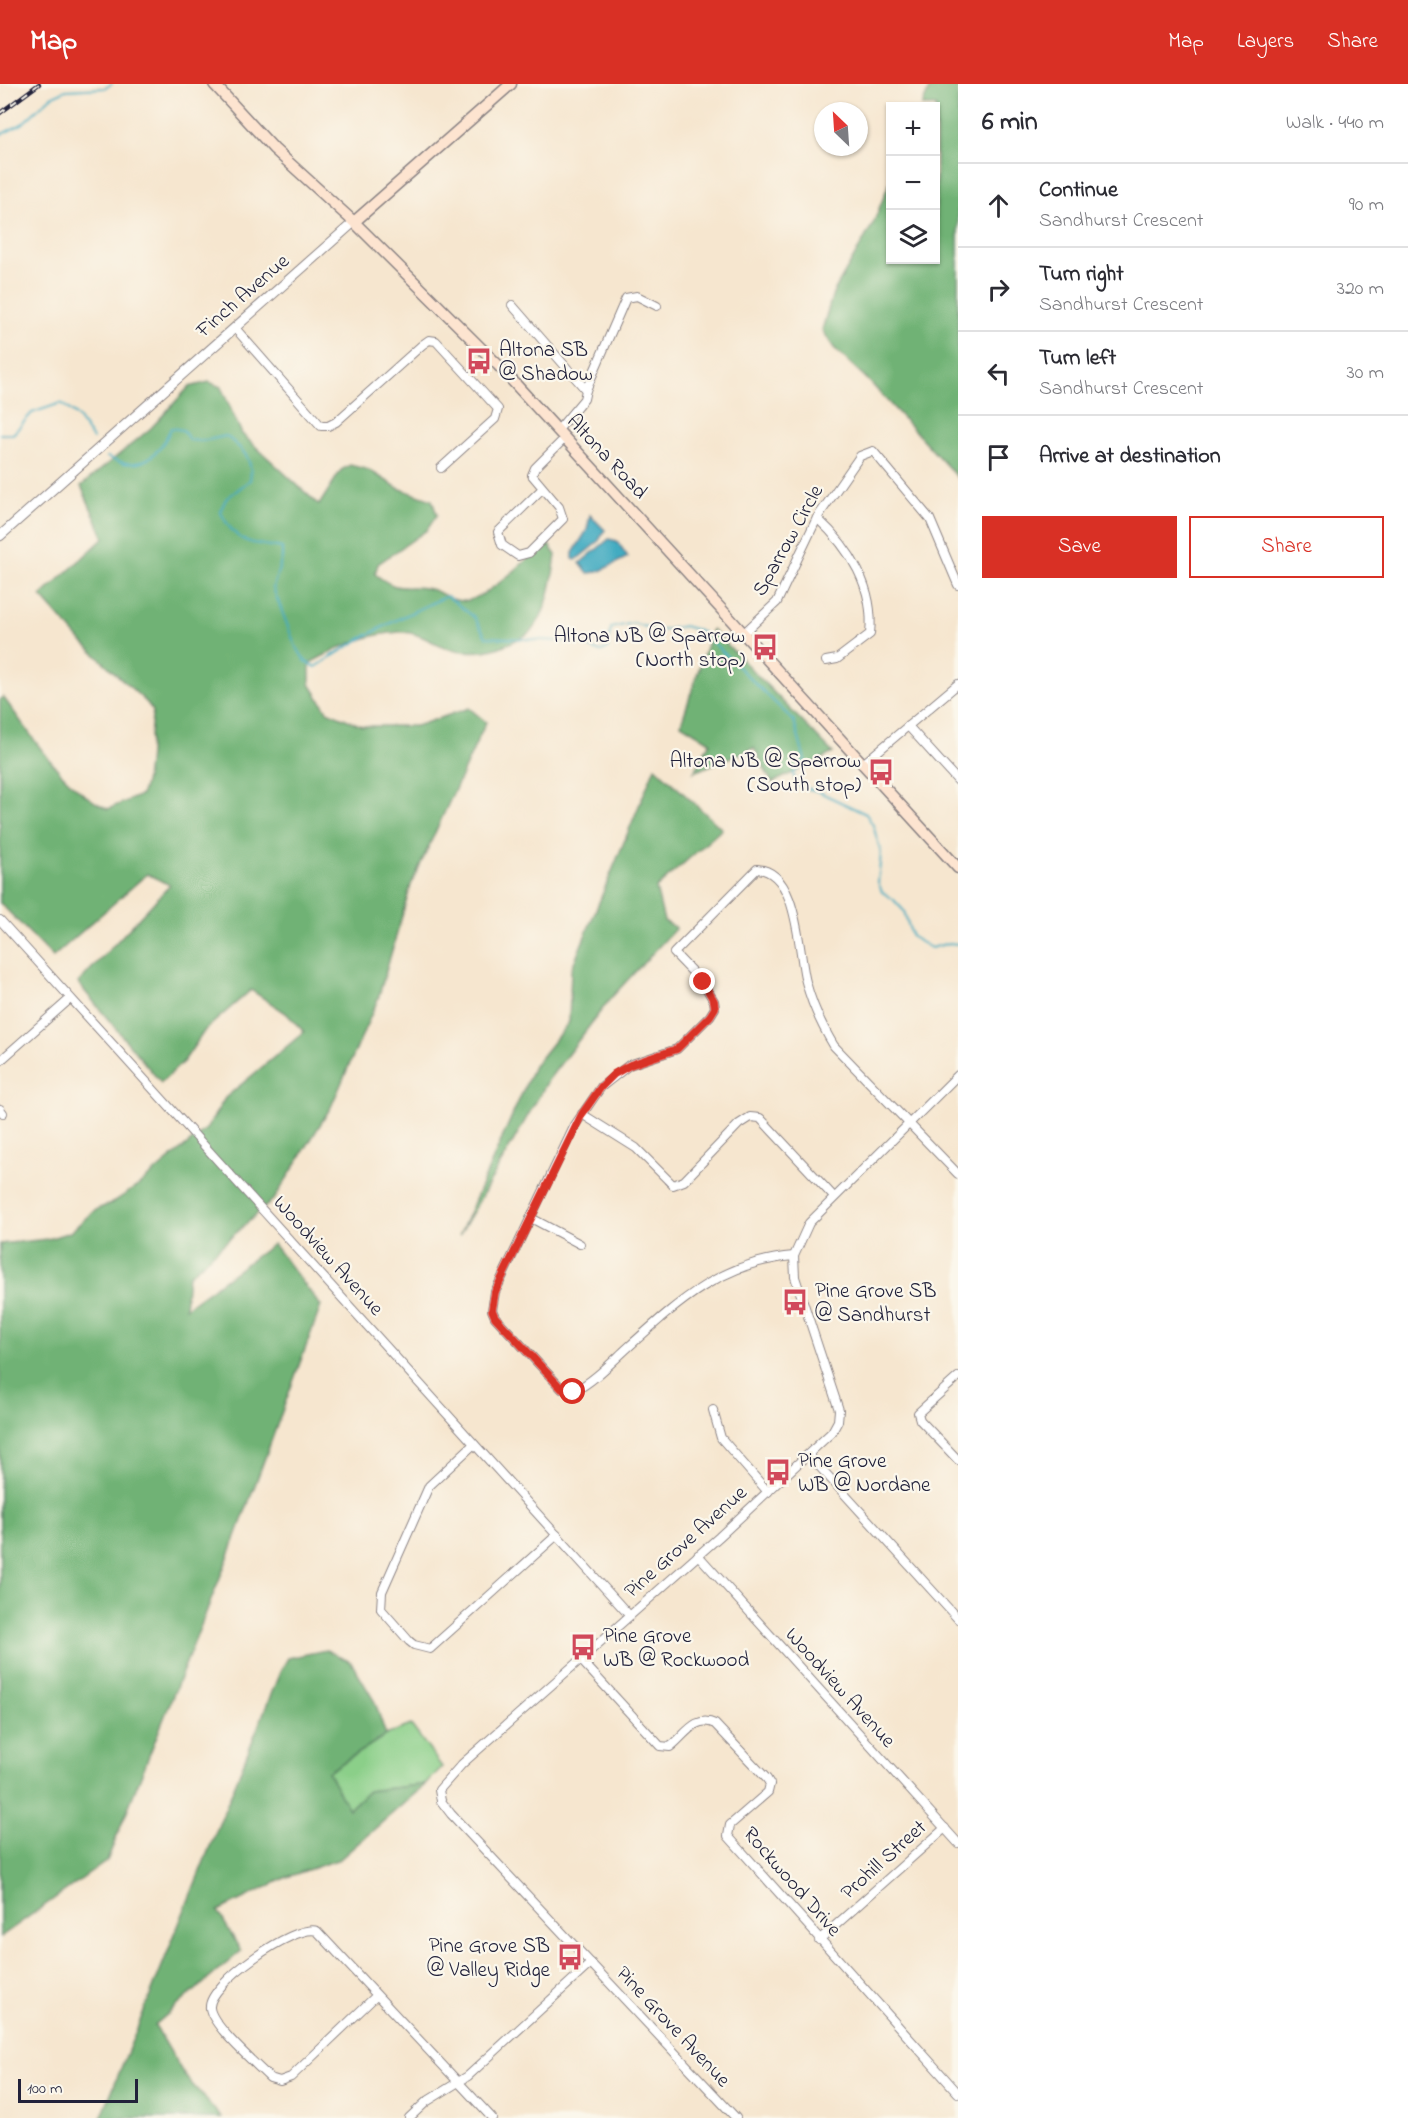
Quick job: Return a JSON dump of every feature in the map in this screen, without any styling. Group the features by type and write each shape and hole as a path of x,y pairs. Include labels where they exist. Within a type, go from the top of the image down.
{"main road":[{"name":"Altona Road","path":"214,84 274,149 354,222 490,357 958,868"},
{"name":"Finch Avenue","path":"354,222 504,86"}],"street":[{"name":"Finch Avenue","path":"0,536 354,222"},
{"path":"542,489 498,532 502,545 518,556 529,553 563,519 559,507 533,479 535,468 562,434 584,399 626,298 638,296 657,306"},
{"path":"512,305 586,390"},
{"path":"235,328 321,426 328,426 336,422 422,345 429,340 436,341 498,409 495,419 441,468"},
{"name":"Sparrow Circle","path":"744,633 777,602 817,518 860,456 873,452 930,519 958,585"},
{"path":"817,518 851,554 858,568 872,616 870,634 837,659 825,661"},
{"path":"864,763 958,684"},
{"path":"908,726 958,781"},
{"path":"958,1075 909,1124 833,1196 809,1223 794,1256 742,1267 705,1284 673,1306 590,1381 573,1392 562,1389 495,1317 492,1310 495,1292 531,1218 582,1114 601,1087 614,1074 630,1065 677,1049 715,1008 714,1001 703,982 674,953 757,869 764,869 775,878 793,908 805,979 822,1026 834,1046 909,1124 958,1174"},
{"name":"Woodview Avenue","path":"0,920 629,1615"},
{"path":"0,1061 70,999"},
{"path":"582,1114 636,1148 673,1185 684,1182 739,1124 750,1117 759,1118 833,1196"},
{"path":"531,1218 580,1244"},
{"name":"Pine Grove Avenue","path":"736,2118 451,1814 441,1801 439,1790 462,1764 768,1492 837,1426 839,1410 795,1277 794,1256"},
{"path":"958,1377 918,1413 920,1420 958,1460"},
{"path":"714,1410 721,1438 768,1492"},
{"path":"474,1444 429,1486 382,1592 381,1609 410,1641 414,1645 430,1649 557,1535"},
{"path":"809,1455 958,1619"},
{"name":"Woodview Avenue","path":"698,1555 958,1843"},
{"name":"Rockwood Drive","path":"581,1660 660,1746 670,1747 698,1721 706,1720 715,1724 767,1779 770,1784 768,1792 730,1825 728,1836 958,2093"},
{"name":"Prohill Street","path":"819,1940 945,1828"},
{"path":"376,1996 291,2077 280,2081 270,2078 213,2018 209,2004 211,1996 260,1953 301,1930 310,1928 316,1931 492,2118"},
{"path":"409,2118 426,2102 468,2076 591,1963"}],"green space":[{"path":"931,84 958,84 958,478 868,380 834,348 822,330 833,293 873,224 886,191 886,264 940,264 940,102 924,102"},
{"path":"209,382 221,387 242,434 319,505 341,470 350,465 369,470 398,488 432,500 437,515 427,530 378,564 375,574 391,584 430,589 455,600 465,601 485,593 496,585 546,541 556,555 548,598 539,620 526,635 498,648 484,651 462,651 447,648 412,633 400,632 376,635 353,642 310,663 310,684 327,711 362,726 416,726 469,708 486,722 411,885 378,999 331,1107 275,1198 188,1276 185,1308 273,1244 321,1306 231,1550 107,1861 0,1937 0,1244 48,1239 70,1232 95,1210 112,1203 139,1185 207,1128 225,1098 304,1032 286,1013 251,990 205,1030 184,1061 161,1083 78,983 170,885 147,874 53,957 0,903 0,700 3,697 62,775 92,800 108,809 141,795 148,765 153,711 79,639 41,596 104,538 81,486 151,428 189,387"},
{"path":"712,629 833,753 772,783 754,748 694,772 710,742 681,724"},
{"path":"655,767 722,829 656,888 664,921 676,928 610,999 549,1079 459,1236 534,1066 569,1022 571,970"},
{"path":"326,1650 351,1662 375,1702 386,1735 328,1772 349,1809 368,1791 426,1784 340,1859 287,1877 218,1911 241,1951 155,2025 184,2075 222,2118 101,2118 280,1672 288,1658"},
{"path":"411,1725 442,1767 426,1784 368,1791 349,1809 327,1772 386,1735"}],"water":[{"path":"590,515 605,530 598,542 576,560 573,559 573,553 587,530"},
{"path":"609,539 617,541 628,557 598,572 588,573 580,563"}],"waterway":[{"path":"0,135 22,124 51,97 66,90 105,88 112,84"},
{"path":"0,434 13,434 32,413 61,403 76,415 93,439"},
{"path":"107,457 118,462 129,463 146,460 160,447 171,428 183,430 189,440 203,441 226,436 242,450 250,466 250,480 226,499 220,511 232,530 244,540 282,548 282,558 273,588 295,645 306,662 316,667 380,629 447,596 474,617 486,637 578,642 600,652 608,648 611,628 633,623 659,631 684,626 701,631 794,721 805,760 793,774 798,786 817,791 866,814 873,825 881,853 878,882 882,892 893,899 904,911 912,937 931,948 949,943 958,944"}],"railway":[{"path":"0,113 39,84"}],"place":[{"name":"Altona SB @ Shadow","path":"479,361"},
{"name":"Altona NB @ Sparrow (North stop)","path":"765,647"},
{"name":"Altona NB @ Sparrow (South stop)","path":"881,772"},
{"name":"Pine Grove SB @ Sandhurst","path":"795,1302"},
{"name":"Pine Grove WB @ Nordane","path":"778,1472"},
{"name":"Pine Grove WB @ Rockwood","path":"583,1647"},
{"name":"Pine Grove SB @ Valley Ridge","path":"570,1957"}],"route":[{"path":"573,1392 562,1389 518,1339 495,1317 492,1310 495,1292 582,1114 601,1087 614,1074 630,1065 677,1049 710,1016 715,1008 714,1001 703,982"}]}
